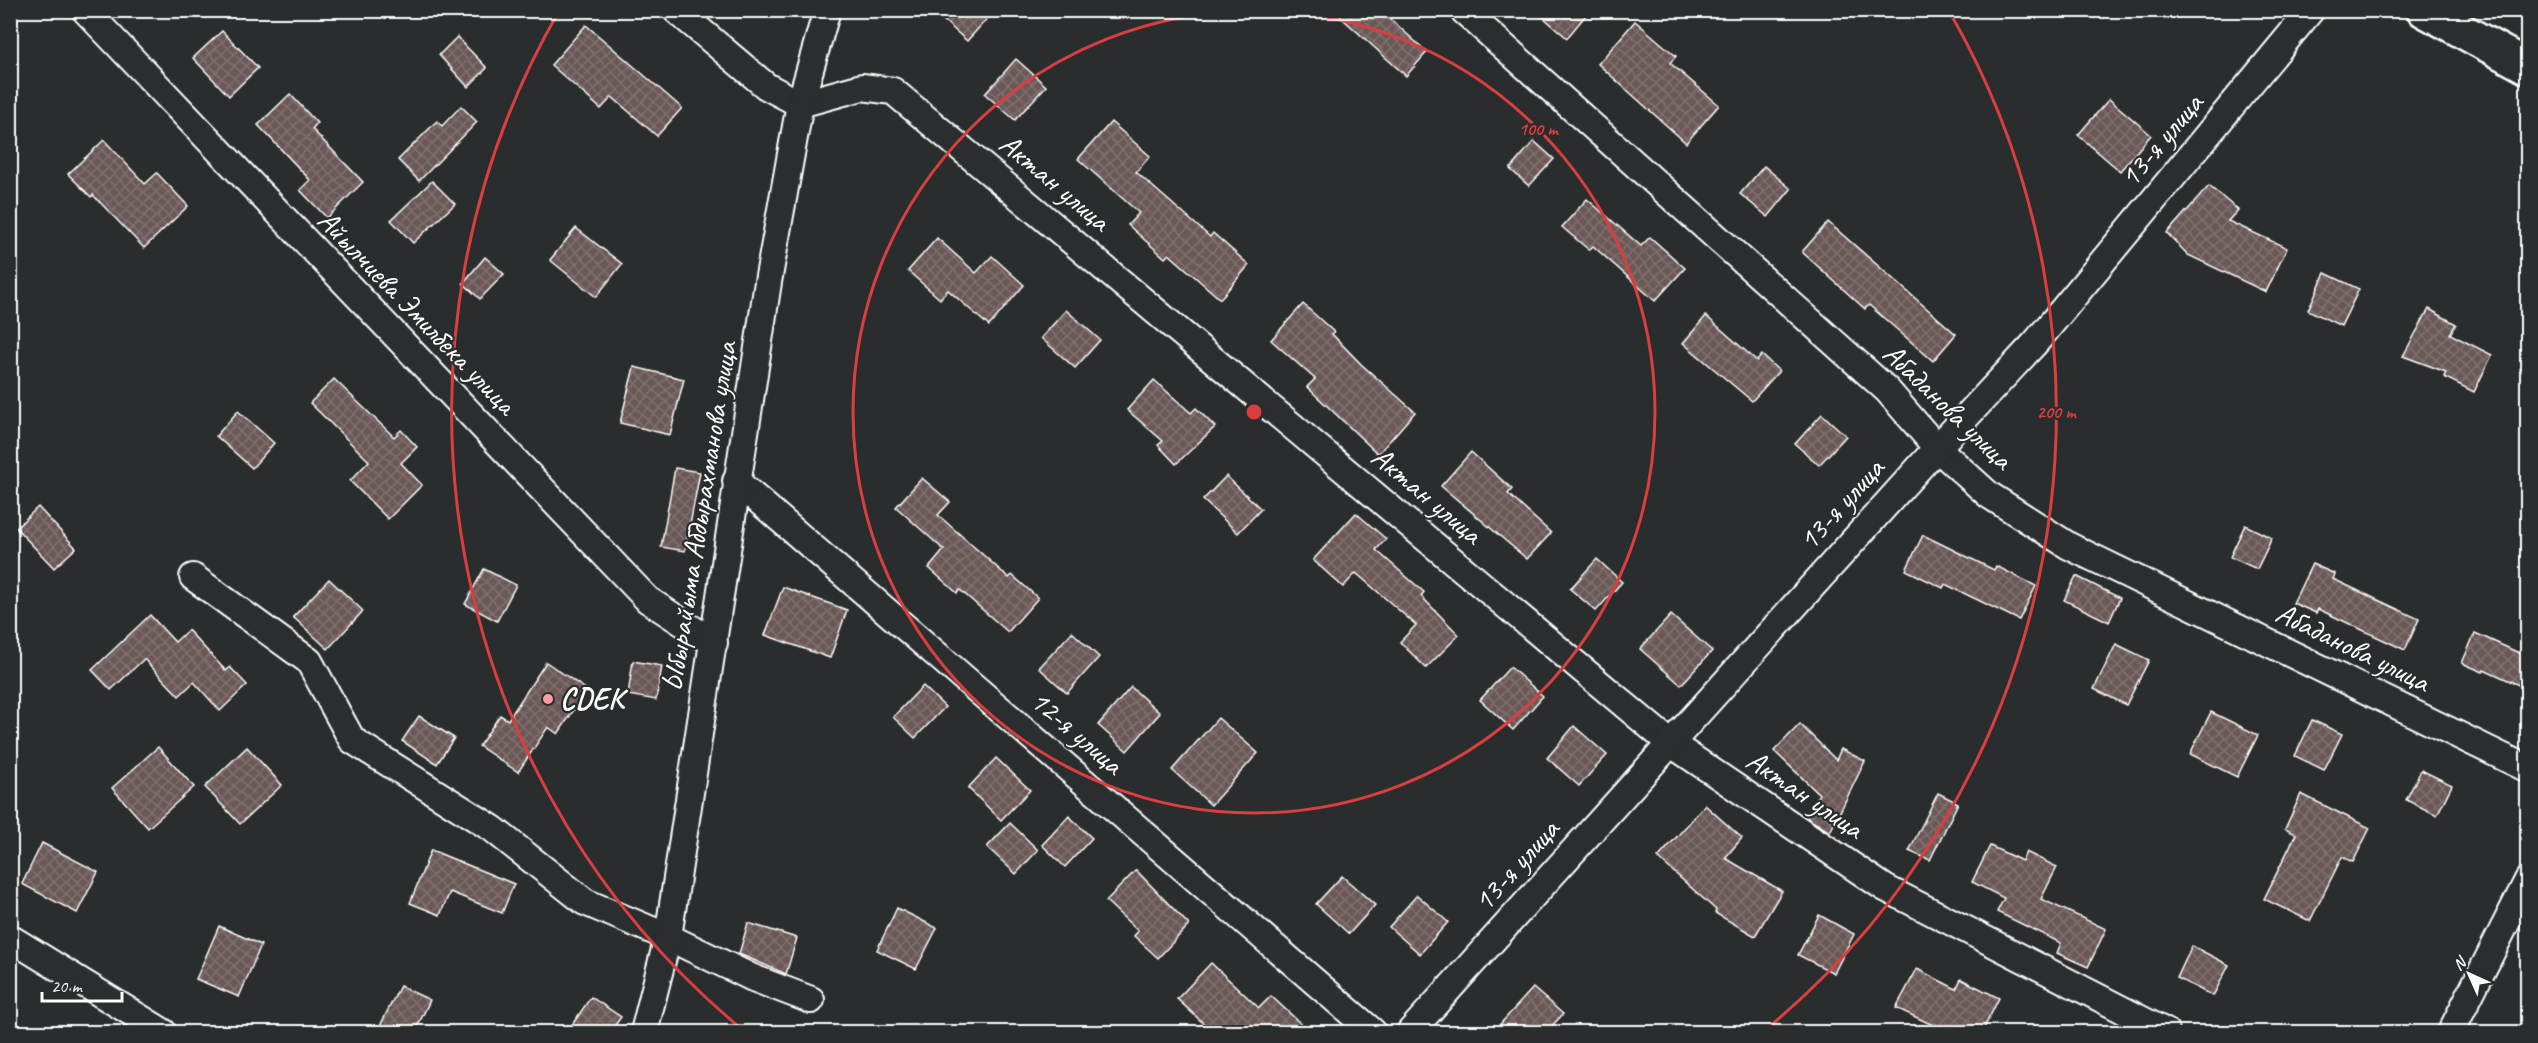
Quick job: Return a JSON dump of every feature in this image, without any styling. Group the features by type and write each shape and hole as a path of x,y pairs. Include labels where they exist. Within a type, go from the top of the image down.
{"main road":[{"path":"2424,10 2528,67"}],"street":[{"name":"Айылчиева Эмилбека улица","path":"85,10 648,600 714,643"},
{"path":"676,10 766,86 800,104"},
{"name":"Ыбырайыма Абдырахманова улица","path":"644,1032 668,937 714,643 736,481 800,104 827,10"},
{"name":"Абаданова улица","path":"1463,10 1887,390 1937,448 1989,495 2069,546 2528,769"},
{"name":"13-я улица","path":"1410,1032 1937,448 2036,342 2311,10"},
{"name":"Актан улица","path":"800,104 862,87 893,91 1670,743 1885,888 2166,1032"},
{"name":"12-я улица","path":"736,481 1374,1032"},
{"path":"193,577 309,661 352,740 493,829 585,902 668,937 753,978 811,1000"},
{"path":"2451,1032 2528,880"},
{"path":"10,938 148,1029"}],"building":[{"path":"932,10 995,10 967,41"},
{"path":"1333,10 1380,10 1427,52 1406,76"},
{"path":"1535,10 1590,10 1567,38"},
{"path":"1635,21 1676,56 1670,63 1719,105 1686,143 1598,64"},
{"path":"586,25 682,108 657,136 612,97 601,109 551,65"},
{"path":"222,31 258,68 229,96 193,58"},
{"path":"457,37 487,68 468,87 439,55"},
{"path":"1016,59 1046,86 1015,120 985,94"},
{"path":"290,94 317,123 312,129 363,182 327,218 300,190 310,180 258,125"},
{"path":"2109,99 2151,135 2120,171 2078,135"},
{"path":"461,106 477,122 419,181 398,160 437,121 442,126"},
{"path":"1111,122 1150,156 1136,172 1210,237 1213,233 1249,265 1220,299 1169,254 1165,258 1128,225 1139,213 1078,159"},
{"path":"104,140 145,184 157,173 188,206 144,248 93,195 91,197 68,174"},
{"path":"1534,141 1554,159 1529,186 1510,169"},
{"path":"1764,166 1791,189 1768,217 1740,194"},
{"path":"432,181 455,204 413,243 391,220"},
{"path":"2209,186 2238,210 2228,221 2287,248 2266,292 2188,255 2167,233"},
{"path":"1587,199 1641,246 1650,237 1685,268 1655,301 1593,246 1589,250 1562,227"},
{"path":"1828,222 1956,334 1933,361 1869,305 1865,309 1802,252"},
{"path":"576,228 622,264 596,297 550,260"},
{"path":"937,238 976,273 992,256 1024,285 989,326 948,290 940,299 908,271"},
{"path":"485,257 504,274 480,299 463,283"},
{"path":"2325,273 2359,289 2341,326 2308,310"},
{"path":"1303,304 1334,332 1332,334 1361,364 1415,412 1378,454 1307,387 1315,379 1271,340"},
{"path":"2429,309 2456,324 2450,334 2492,355 2474,392 2444,377 2446,372 2403,356"},
{"path":"1066,310 1100,340 1075,368 1041,338"},
{"path":"1706,316 1757,361 1762,355 1779,371 1752,401 1683,343"},
{"path":"634,367 684,379 670,435 620,423"},
{"path":"334,379 394,437 401,430 417,447 401,463 422,485 388,519 350,481 369,461 310,403"},
{"path":"1154,380 1191,413 1196,408 1215,427 1176,464 1158,445 1163,441 1127,410"},
{"path":"238,411 274,443 252,468 216,436"},
{"path":"1822,414 1846,436 1819,465 1795,444"},
{"path":"1471,452 1512,489 1508,494 1551,533 1527,559 1441,486"},
{"path":"675,468 700,472 685,551 661,547"},
{"path":"1226,476 1261,509 1238,533 1203,500"},
{"path":"922,478 950,502 938,515 1009,578 1012,575 1038,598 1008,632 960,590 957,593 929,568 944,550 896,507"},
{"path":"38,507 76,548 54,568 16,528"},
{"path":"1356,513 1386,539 1376,550 1424,592 1421,596 1459,635 1426,668 1400,642 1416,625 1356,573 1343,587 1313,560"},
{"path":"2245,525 2272,538 2257,569 2230,557"},
{"path":"1923,535 1994,570 1996,566 2036,586 2019,620 1945,584 1943,588 1906,570"},
{"path":"1597,559 1622,582 1596,611 1570,589"},
{"path":"2312,564 2335,574 2333,579 2419,619 2405,650 2318,609 2316,613 2293,603"},
{"path":"484,569 516,585 497,621 465,604"},
{"path":"2076,576 2120,598 2109,622 2064,600"},
{"path":"329,579 363,611 328,649 293,617"},
{"path":"783,587 847,610 830,658 765,635"},
{"path":"150,615 175,642 188,630 226,671 230,667 247,685 220,711 194,682 179,696 144,659 111,690 92,670"},
{"path":"1671,615 1712,651 1681,685 1640,649"},
{"path":"1072,632 1099,657 1067,693 1039,668"},
{"path":"2475,633 2528,657 2528,672 2521,686 2484,669 2483,672 2462,663"},
{"path":"2116,644 2149,660 2126,705 2094,689"},
{"path":"633,661 662,666 656,700 628,695"},
{"path":"546,662 587,690 558,734 548,727 518,772 479,746 500,715 508,720"},
{"path":"1510,667 1543,696 1513,730 1480,700"},
{"path":"923,686 945,707 915,738 893,717"},
{"path":"1131,687 1160,713 1127,751 1098,725"},
{"path":"2211,712 2258,735 2237,777 2190,754"},
{"path":"419,716 454,738 437,764 402,741"},
{"path":"1218,718 1258,753 1211,805 1172,770"},
{"path":"2312,720 2342,734 2324,770 2295,756"},
{"path":"1800,724 1836,760 1841,749 1865,761 1830,832 1807,818 1819,794 1774,751"},
{"path":"1574,726 1607,755 1579,786 1547,758"},
{"path":"158,747 194,787 148,828 112,788"},
{"path":"247,747 282,785 240,824 205,787"},
{"path":"996,758 1030,790 1001,820 968,788"},
{"path":"2421,770 2452,785 2437,815 2406,800"},
{"path":"1938,793 1958,803 1930,860 1909,851"},
{"path":"2301,794 2370,828 2353,862 2342,857 2310,921 2264,899 2296,834 2285,829"},
{"path":"1705,805 1742,838 1725,858 1782,891 1755,936 1715,913 1716,910 1658,858"},
{"path":"1069,816 1092,838 1065,867 1042,845"},
{"path":"1010,823 1038,850 1016,874 987,847"},
{"path":"42,843 98,872 77,913 22,884"},
{"path":"1990,846 2022,861 2026,852 2057,867 2041,899 2106,929 2088,967 2057,953 2061,943 1997,912 2004,898 1972,882"},
{"path":"431,850 514,884 502,913 450,892 440,915 410,903"},
{"path":"1136,870 1189,925 1158,958 1134,936 1138,931 1106,901"},
{"path":"1342,876 1375,905 1349,934 1316,904"},
{"path":"1417,895 1448,922 1420,954 1389,927"},
{"path":"897,908 937,928 916,969 877,950"},
{"path":"1819,915 1854,934 1834,973 1798,955"},
{"path":"748,923 797,938 786,974 739,954"},
{"path":"219,926 261,945 239,997 196,979"},
{"path":"2192,946 2229,965 2213,996 2177,978"},
{"path":"1211,963 1259,1008 1271,996 1310,1032 1213,1032 1177,999"},
{"path":"1917,969 1956,989 1961,979 1999,998 1982,1032 1948,1032 1896,1008"},
{"path":"400,986 430,1000 415,1032 377,1032"},
{"path":"1533,988 1563,1014 1546,1032 1493,1032"},
{"path":"591,997 621,1017 610,1032 567,1032"}],"place":[{"name":"CDEK","path":"548,699"}]}
